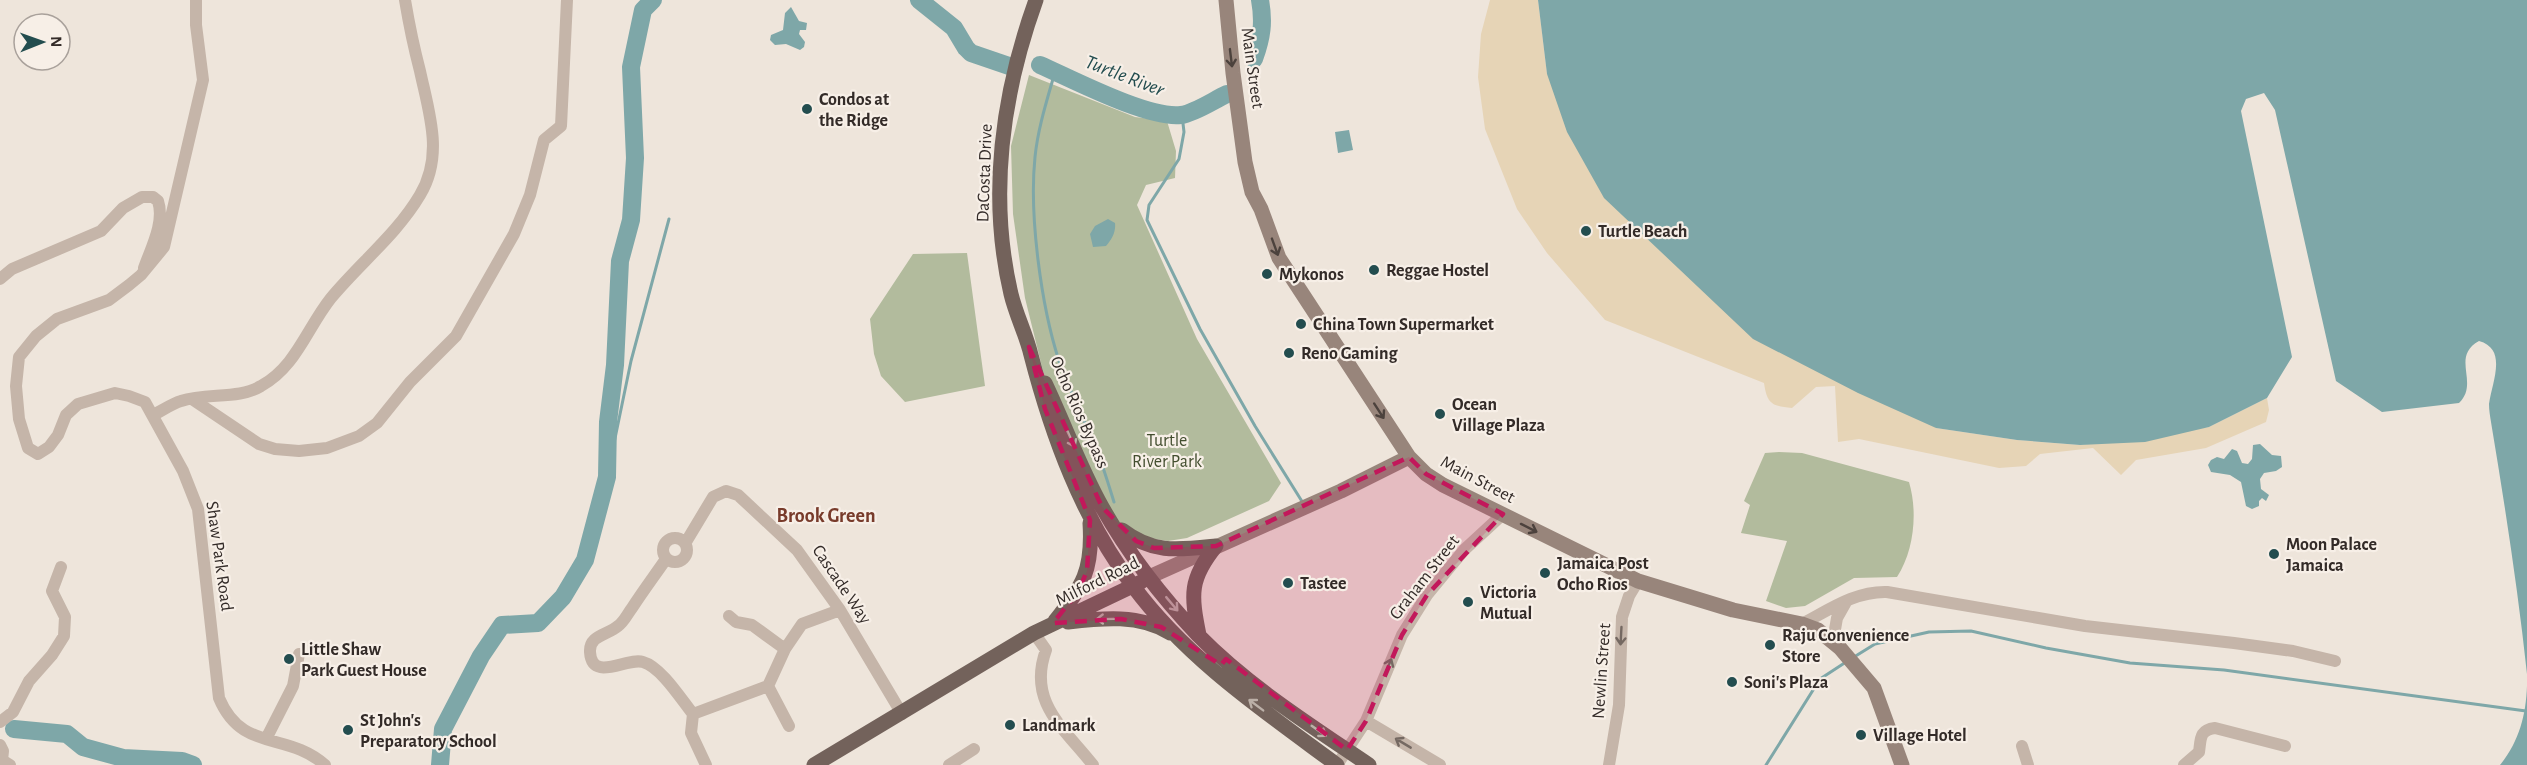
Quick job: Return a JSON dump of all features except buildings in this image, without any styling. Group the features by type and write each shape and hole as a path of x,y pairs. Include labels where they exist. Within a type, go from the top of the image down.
{"main road":[{"name":"DaCosta Drive","path":"1029,347 1012,296 1002,240 1000,192 1004,121 1026,27 1036,0"},
{"name":"Ocho Rios Bypass","path":"1029,347 1102,507 1149,577 1199,636 1259,688 1368,765"},
{"name":"Ocho Rios Bypass","path":"1029,347 1045,409 1090,520 1133,586 1180,639 1239,692 1337,765"},
{"path":"1102,507 1117,526 1136,541 1154,548 1175,550 1216,546"},
{"path":"1053,623 1078,592 1087,571 1092,544 1090,520"},
{"path":"1199,636 1192,599 1195,579 1201,564 1216,546"},
{"name":"Milford Road","path":"814,765 1034,633 1149,577"},
{"path":"1053,623 1101,618 1121,619 1161,627 1180,639"}],"street":[{"path":"141,275 164,247 182,162 198,107 203,80 196,25 196,0"},
{"path":"153,415 181,401 243,393 259,388 282,371 290,363 322,309 397,226 428,181 434,144 432,125 405,0"},
{"path":"192,399 259,444 275,449 299,451 327,448 359,436 377,423 411,382 456,336 514,234 530,195 544,140 561,126 567,0"},
{"name":"Main Street","path":"1226,0 1233,74 1245,162 1252,192 1261,209 1279,258 1409,457 1426,474 1443,485 1638,581 1733,610 1802,624 1818,630 1837,644 1864,674 1882,704 1902,765"},
{"path":"0,279 12,269 51,251 73,245 101,231 123,208 142,197 150,196 158,201 160,214 154,240 141,275"},
{"name":"Shaw Park Road","path":"141,275 109,300 57,320 36,336 19,357 16,398 19,419 28,448 38,454 48,447 58,435 66,415 78,404 88,399 115,393 145,402 183,471 198,509 219,698 229,718 237,727 247,733 311,754 325,765"},
{"name":"Milford Road","path":"1149,577 1341,491 1409,457"},
{"name":"Cascade Way","path":"686,542 713,496 726,491 738,495 797,550 840,610 902,714"},
{"name":"Graham Street","path":"1337,765 1366,721 1402,635 1427,595 1464,550 1503,514"},
{"path":"676,538 686,542 687,552 683,559 673,562 666,559 662,551 668,540 676,538"},
{"path":"666,559 619,626 594,639 590,648 591,656 595,665 603,669 634,661 643,662 658,669 693,714 691,733 706,765"},
{"path":"0,722 13,712 29,681 52,655 64,636 64,617 52,591 62,567"},
{"name":"Newlin Street","path":"1608,765 1619,705 1622,617 1629,596 1638,581"},
{"path":"1802,624 1846,601 1875,592 1907,595 2085,626 2246,645 2335,661"},
{"path":"1837,644 1837,618 1846,601"},
{"path":"693,714 768,686 785,649 802,624 840,610"},
{"path":"729,616 735,622 752,625 785,649"},
{"path":"1034,633 1046,650 1040,666 1044,701 1064,733 1094,765"},
{"path":"266,739 293,686 299,654"},
{"path":"768,686 789,726"},
{"path":"1366,721 1440,765"},
{"path":"2184,765 2199,752 2201,734 2215,728 2285,746"},
{"path":"0,745 3,751 2,760 9,765"},
{"path":"2022,746 2028,765"},
{"path":"949,765 974,749"}],"highlighted area":[{"path":"1029,347 1102,507 1136,541 1154,548 1216,546 1409,457 1426,474 1503,514 1427,595 1402,635 1366,721 1347,750 1226,659 1221,665 1161,627 1121,619 1053,623 1078,592 1087,571 1090,520 1045,409"}],"green space":[{"name":"Turtle River Park","path":"1029,75 1135,117 1167,121 1176,151 1175,178 1146,185 1137,205 1197,339 1281,483 1269,501 1187,538 1168,541 1149,538 1119,524 1105,508 1045,379 1025,298 1013,214 1011,146"},
{"path":"967,253 985,386 905,402 881,376 874,354 870,319 913,254"},
{"path":"1765,453 1802,453 1909,482 1914,518 1913,531 1903,567 1897,577 1854,578 1805,606 1786,608 1766,601 1787,541 1741,533 1750,505 1744,501"}],"sand":[{"name":"Turtle Beach","path":"1490,0 1538,0 1547,74 1936,428 2017,440 2080,445 2209,427 2267,398 2269,410 2266,422 2206,448 2136,460 2121,475 2093,448 2040,454 2026,466 1999,468 1859,439 1838,442 1835,386 1816,387 1792,408 1775,405 1769,400 1764,383 1605,320 1547,253 1517,209 1485,129 1478,77 1481,34"}],"water":[{"path":"1538,0 2527,0 2527,674 2511,548 2489,411 2496,367 2493,351 2488,345 2479,341 2471,347 2465,362 2467,387 2459,403 2382,412 2336,381 2275,110 2264,93 2246,99 2241,111 2292,357 2267,398 2209,427 2145,442 2080,445 2017,440 1936,428 1858,393 1753,339 1604,198 1567,132 1547,74"},
{"path":"791,7 799,21 807,23 806,30 800,30 799,34 805,42 804,47 800,50 786,44 775,45 770,40 771,35 783,30 785,13"},
{"path":"1349,130 1353,150 1338,153 1335,132"},
{"path":"1108,219 1115,223 1112,238 1106,246 1093,247 1090,234 1095,226"},
{"path":"2260,444 2272,455 2281,456 2282,467 2276,471 2264,473 2260,479 2261,489 2269,495 2266,501 2262,498 2259,506 2252,509 2246,506 2241,482 2230,475 2211,472 2208,465 2217,457 2224,459 2232,449 2237,451 2242,463 2248,464 2252,459 2253,445"},
{"path":"2527,686 2527,765 2500,765 2517,738 2525,707"}],"waterway":[{"path":"440,765 443,729 481,656 502,625 538,623 563,597 585,560 607,477 608,422 615,365 620,261 631,220 635,158 631,67 643,10 653,0"},
{"name":"Turtle River","path":"919,0 954,28 971,53 1009,66"},
{"name":"Turtle River","path":"1254,59 1262,30 1260,0"},
{"name":"Turtle River","path":"1040,65 1130,105 1167,115 1186,114 1227,94"},
{"path":"1055,72 1035,157 1034,205 1038,260 1047,314 1059,361 1098,454 1114,502"},
{"path":"1182,115 1184,132 1179,159 1149,205 1147,220 1200,329 1255,426 1303,503"},
{"path":"607,477 631,361 669,219"},
{"path":"1854,657 1875,644 1929,632 1971,631 2046,648 2130,663 2224,670 2526,711"},
{"path":"1766,765 1820,679 1846,662"},
{"path":"14,729 67,734 83,747 123,758 182,761 193,765"}],"place":[{"name":"Condos at the Ridge","path":"807,109"},
{"name":"Turtle Beach","path":"1586,231"},
{"name":"Reggae Hostel","path":"1374,270"},
{"name":"Mykonos","path":"1267,274"},
{"name":"China Town Supermarket","path":"1301,324"},
{"name":"Reno Gaming","path":"1289,353"},
{"name":"Ocean Village Plaza","path":"1440,414"},
{"name":"Moon Palace Jamaica","path":"2274,554"},
{"name":"Jamaica Post Ocho Rios","path":"1545,573"},
{"name":"Tastee","path":"1288,583"},
{"name":"Victoria Mutual","path":"1468,602"},
{"name":"Raju Convenience Store","path":"1770,645"},
{"name":"Little Shaw Park Guest House","path":"289,659"},
{"name":"Soni's Plaza","path":"1732,682"},
{"name":"Landmark","path":"1010,725"},
{"name":"St John's Preparatory School","path":"348,730"},
{"name":"Village Hotel","path":"1861,735"}],"district":[{"name":"Brook Green","path":"826,515"}]}
